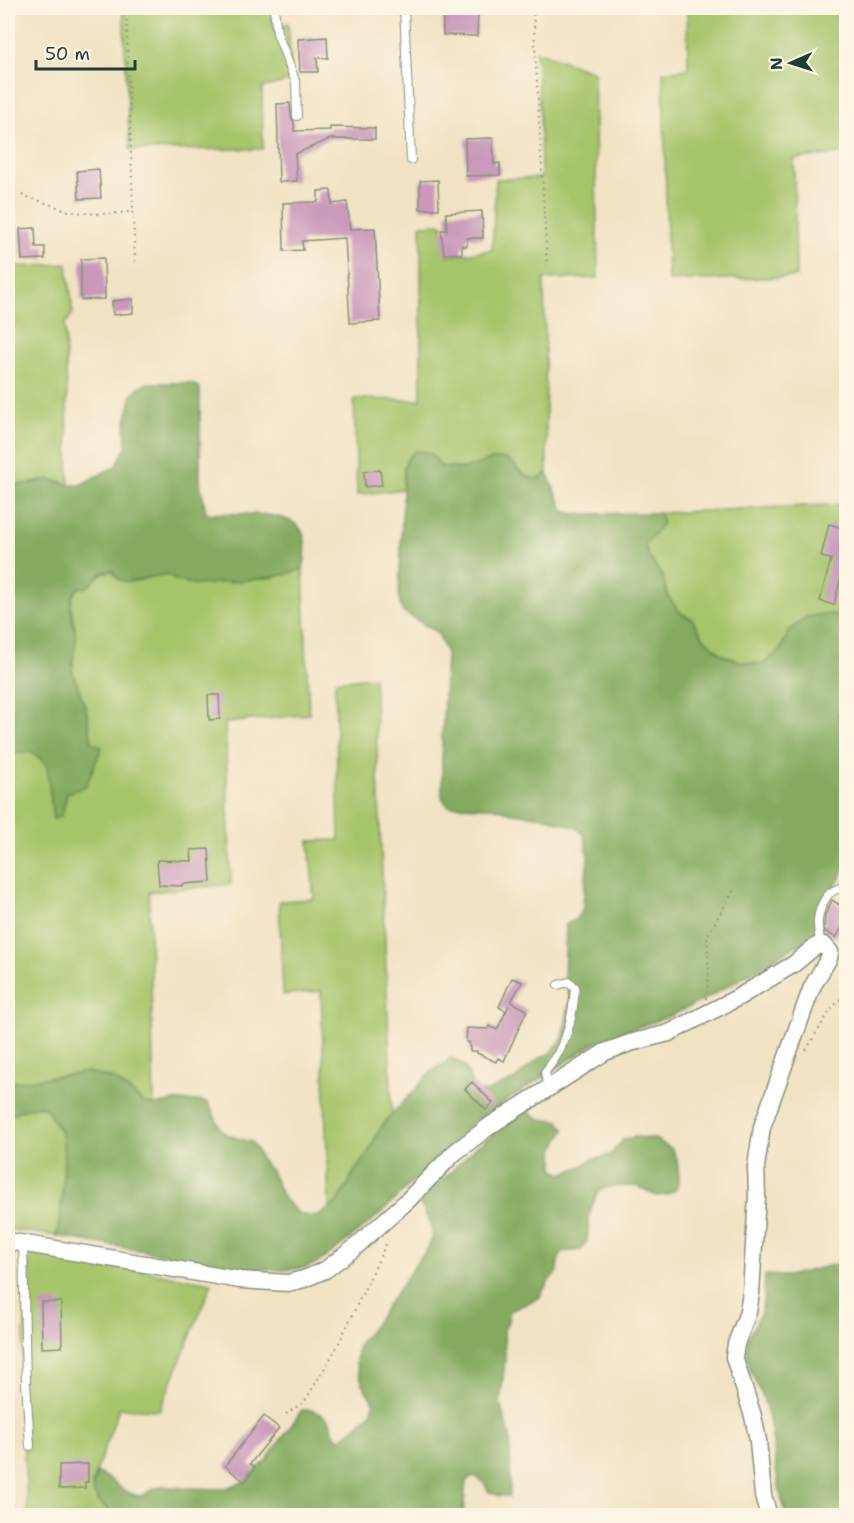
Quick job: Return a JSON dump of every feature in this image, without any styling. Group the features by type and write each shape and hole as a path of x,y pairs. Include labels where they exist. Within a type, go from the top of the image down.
{"street":[{"path":"15,1242 240,1280 288,1283 304,1279 325,1270 353,1249 474,1137 605,1052 669,1033 780,973 819,945 828,947 829,958 812,987 762,1127 758,1148 751,1293 748,1312 736,1344 734,1357 753,1416 758,1441 763,1495 769,1515"}],"lane":[{"path":"274,8 277,33 296,82 297,116"},
{"path":"404,8 411,160"},
{"path":"846,701 843,714 846,735"},
{"path":"819,945 821,937 818,915 829,892 846,885"},
{"path":"548,1089 544,1072 554,1060 568,1035 574,1005 575,987 569,982 558,985"},
{"path":"15,1242 30,1446"}],"path":[{"path":"126,8 135,264"},
{"path":"533,8 547,266"},
{"path":"22,195 72,212 99,214 133,212"},
{"path":"708,1013 706,992 709,973 706,936 734,890"},
{"path":"804,1057 828,1014 846,992"},
{"path":"286,1414 305,1401 336,1349 388,1239"}],"green space":[{"path":"123,8 271,8 274,30 288,23 292,80 262,88 263,149 130,150"},
{"path":"687,8 844,8 846,153 794,159 796,277 668,281 663,72 688,69"},
{"path":"536,51 594,72 598,278 544,279 547,473 539,480 524,475 514,464 484,462 463,469 440,466 430,454 415,451 404,467 403,489 357,495 354,399 421,400 421,225 442,224 448,256 492,250 496,179 541,178"},
{"path":"67,264 73,313 65,324 69,485 60,481 39,480 29,484 8,484 8,267"},
{"path":"148,383 191,383 200,388 200,482 206,513 268,515 291,521 299,527 304,536 306,547 303,569 259,579 197,585 175,580 167,574 128,582 118,579 112,570 102,572 88,587 78,588 72,597 71,607 76,638 72,670 86,709 92,742 102,747 86,786 67,793 62,815 53,819 47,766 32,752 8,754 8,484 29,484 49,479 69,485 80,485 116,466 126,447 125,427 132,395 139,387"},
{"path":"415,451 430,454 440,466 449,468 469,467 500,458 510,461 521,473 531,478 539,479 547,473 564,511 574,514 659,513 663,522 645,546 649,557 662,575 668,597 681,613 692,619 703,637 721,654 742,662 763,664 780,651 789,631 806,617 839,614 846,621 846,862 842,875 829,896 820,918 823,930 704,1000 668,1017 594,1044 483,1116 379,1215 316,1264 284,1270 242,1268 56,1236 63,1186 62,1135 49,1111 40,1106 18,1111 8,1117 8,1083 87,1072 118,1082 144,1103 154,1105 175,1101 197,1101 208,1103 222,1130 231,1136 252,1142 271,1171 284,1199 299,1214 309,1216 320,1215 336,1203 370,1150 379,1130 427,1075 451,1058 464,1067 474,1089 485,1092 515,1079 539,1058 549,1054 563,1039 570,999 564,978 566,924 575,920 582,911 588,857 585,836 577,828 545,817 512,813 492,807 448,806 442,797 446,653 438,633 402,611 399,599 404,467 408,458"},
{"path":"846,504 846,621 839,614 784,640 780,651 763,664 742,662 721,654 703,637 692,619 681,613 668,597 662,575 649,557 645,546 663,522 659,513"},
{"path":"303,569 309,714 225,723 231,884 149,892 154,1105 144,1103 118,1082 53,1078 8,1083 8,754 32,752 40,758 47,766 53,819 62,814 67,793 92,742 86,709 72,671 75,628 72,618 72,597 78,588 87,586 99,575 110,572 138,581 167,574 187,583 260,579"},
{"path":"374,677 392,1114 379,1130 370,1150 352,1175 337,1203 329,1209 321,991 283,995 279,901 314,899 309,841 339,840 335,681"},
{"path":"40,1106 49,1111 62,1135 62,1201 56,1236 8,1229 8,1117 18,1111"},
{"path":"527,1111 540,1119 559,1121 565,1130 554,1148 554,1168 562,1174 590,1160 610,1155 624,1139 635,1137 655,1139 672,1149 677,1159 679,1179 676,1190 666,1195 656,1196 638,1186 608,1187 598,1191 590,1211 587,1241 582,1250 562,1252 558,1261 558,1272 550,1279 539,1298 510,1311 504,1330 505,1360 500,1404 510,1435 510,1496 500,1496 489,1492 484,1483 475,1476 466,1481 463,1515 114,1516 96,1497 93,1487 97,1473 104,1475 134,1495 142,1496 162,1486 223,1489 243,1482 265,1462 302,1410 312,1410 330,1421 332,1431 339,1440 366,1418 372,1412 374,1403 363,1385 356,1364 358,1344 372,1328 430,1244 432,1230 428,1217 419,1203 478,1145"},
{"path":"30,1251 212,1283 160,1410 119,1408 92,1483 98,1501 114,1515 28,1516 20,1394"},
{"path":"836,1264 846,1264 846,1515 787,1515 779,1486 771,1427 763,1398 748,1362 748,1339 762,1308 765,1275 788,1276"}],"building":[{"path":"443,12 478,12 477,36 443,35"},
{"path":"327,37 328,58 317,58 318,72 300,72 298,39"},
{"path":"290,103 294,131 330,130 330,127 375,128 375,139 330,139 295,154 297,181 279,182 277,104"},
{"path":"493,138 494,164 500,163 500,175 466,176 465,139"},
{"path":"99,169 101,198 79,199 77,171"},
{"path":"438,180 439,209 420,209 420,181"},
{"path":"331,190 332,204 347,202 350,229 375,228 380,321 350,323 345,238 302,241 303,250 284,251 283,203 318,202 318,191"},
{"path":"482,211 483,238 467,238 467,246 462,246 462,254 444,254 441,230 447,230 446,213"},
{"path":"35,228 36,247 45,247 45,259 22,260 20,229"},
{"path":"104,258 105,299 81,300 81,259"},
{"path":"133,299 133,313 113,315 112,301"},
{"path":"380,470 382,485 365,487 364,471"},
{"path":"829,524 846,529 846,557 834,605 820,601 831,559 821,557"},
{"path":"208,695 219,695 220,719 209,720"},
{"path":"209,849 211,882 182,884 182,886 159,885 157,860 192,861 191,850"},
{"path":"832,900 846,909 846,921 836,938 824,928 825,915"},
{"path":"512,978 522,982 511,1002 527,1010 504,1061 498,1058 496,1062 477,1051 470,1051 469,1042 466,1042 467,1028 488,1029 489,1026 497,1030 509,1005 506,1011 499,1007"},
{"path":"472,1082 493,1103 486,1110 465,1089"},
{"path":"41,1302 61,1302 62,1347 42,1348"},
{"path":"264,1416 279,1428 250,1464 255,1468 245,1482 225,1466"},
{"path":"88,1464 88,1482 85,1482 85,1488 59,1489 59,1465"}]}
